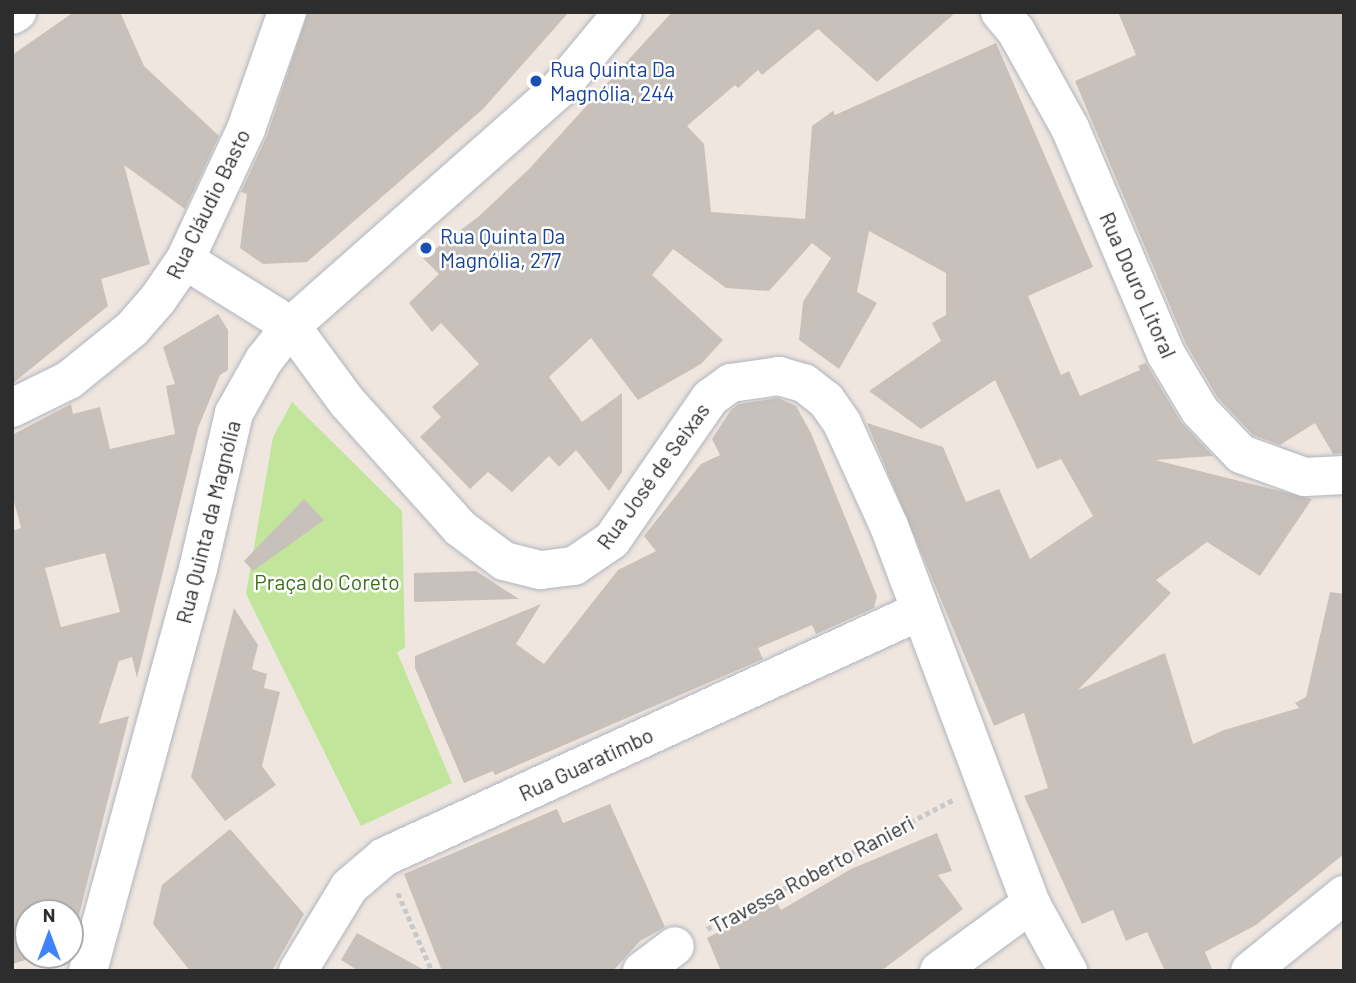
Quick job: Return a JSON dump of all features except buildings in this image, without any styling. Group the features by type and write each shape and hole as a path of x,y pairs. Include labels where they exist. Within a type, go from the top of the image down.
{"street":[{"path":"12,15 17,12"},
{"name":"Rua Cláudio Basto","path":"12,408 69,380 132,330 185,260 246,129 287,12"},
{"name":"Rua Quinta da Magnólia","path":"88,971 198,569 234,413 264,360 291,327 559,89 623,12"},
{"name":"Rua Douro Litoral","path":"1000,12 1016,31 1070,128 1166,354 1200,411 1241,454 1305,477 1344,475"},
{"name":"Rua José de Seixas","path":"185,260 291,327 414,481 460,528 504,562 541,570 574,566 612,540 710,398 731,383 754,376 804,383 826,400 842,424 920,611 1031,904 1068,971"},
{"name":"Rua Guaratimbo","path":"298,971 349,887 384,857 920,611"},
{"path":"1250,971 1344,895"},
{"path":"939,971 1031,904"},
{"path":"642,971 675,946"}],"path":[{"name":"Travessa Roberto Ranieri","path":"675,946 985,783"},
{"path":"384,857 432,971"}],"green space":[{"name":"Praça do Coreto","path":"292,402 402,511 405,648 397,652 452,783 361,826 246,594 273,437"}],"place":[{"name":"Rua Quinta Da Magnólia, 244","path":"536,81"},
{"name":"Rua Quinta Da Magnólia, 277","path":"426,248"}]}
